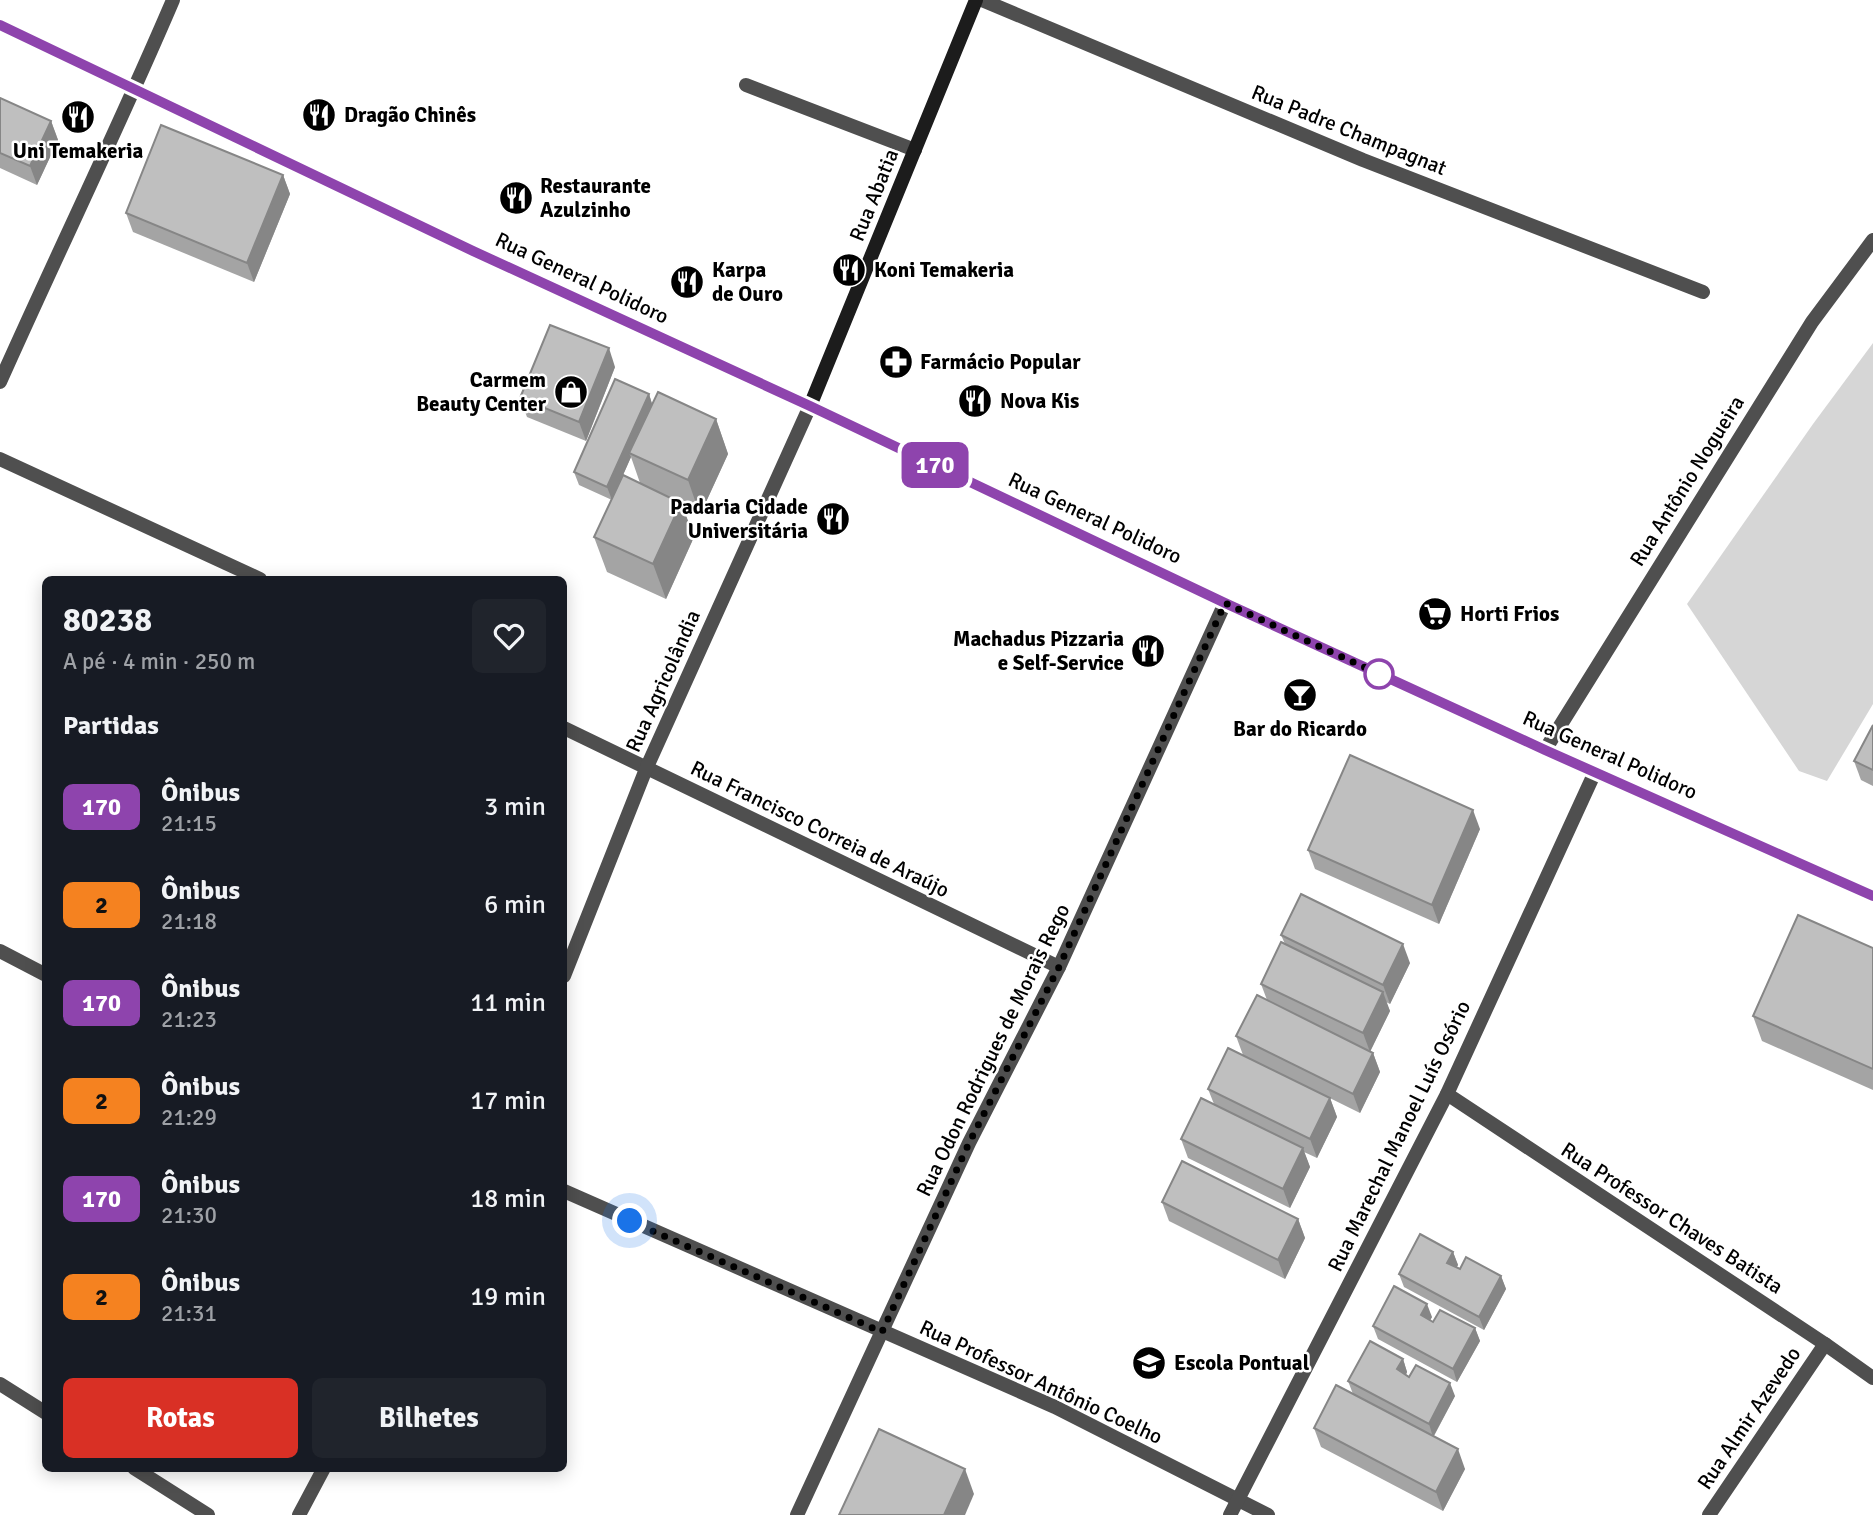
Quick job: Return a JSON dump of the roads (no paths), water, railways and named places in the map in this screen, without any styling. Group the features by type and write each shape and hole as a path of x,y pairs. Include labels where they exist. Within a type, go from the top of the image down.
{"street":[{"path":"0,382 47,275 135,90 173,0"},
{"name":"Rua Abatia","path":"810,406 976,0"},
{"name":"Rua Padre Champagnat","path":"982,0 1363,160 1703,292"},
{"name":"Rua General Polidoro","path":"0,25 473,251 810,406 1225,603 1545,750 1873,896"},
{"path":"746,85 915,150"},
{"name":"Rua Antônio Nogueira","path":"1545,750 1812,322 1873,240"},
{"name":"Rua Agricolândia","path":"567,968 646,769 810,406"},
{"path":"0,459 254,576"},
{"name":"Rua Odon Rodrigues de Morais Rego","path":"797,1515 969,1143 1059,967 1225,603"},
{"name":"Rua Francisco Correia de Araújo","path":"567,730 1059,967"},
{"name":"Rua Marechal Manoel Luís Osório","path":"1230,1515 1447,1094 1595,772"},
{"path":"0,951 42,973"},
{"name":"Rua Professor Chaves Batista","path":"1447,1094 1873,1378"},
{"name":"Rua Professor Antônio Coelho","path":"567,1192 1055,1407 1268,1515"},
{"name":"Rua Almir Azevedo","path":"1709,1515 1825,1344"},
{"path":"0,1384 42,1410"},
{"path":"140,1472 208,1515"},
{"path":"299,1515 322,1472"}],"place":[{"name":"Dragão Chinês","path":"319,115"},
{"name":"Uni Temakeria","path":"78,117"},
{"name":"Restaurante Azulzinho","path":"516,198"},
{"name":"Koni Temakeria","path":"849,270"},
{"name":"Karpa de Ouro","path":"687,282"},
{"name":"Farmácio Popular","path":"896,362"},
{"name":"Carmem Beauty Center","path":"571,392"},
{"name":"Nova Kis","path":"975,401"},
{"name":"Padaria Cidade Universitária","path":"833,519"},
{"name":"Horti Frios","path":"1435,614"},
{"name":"Machadus Pizzaria e Self-Service","path":"1148,651"},
{"name":"Bar do Ricardo","path":"1300,695"},
{"name":"Escola Pontual","path":"1149,1363"}]}
